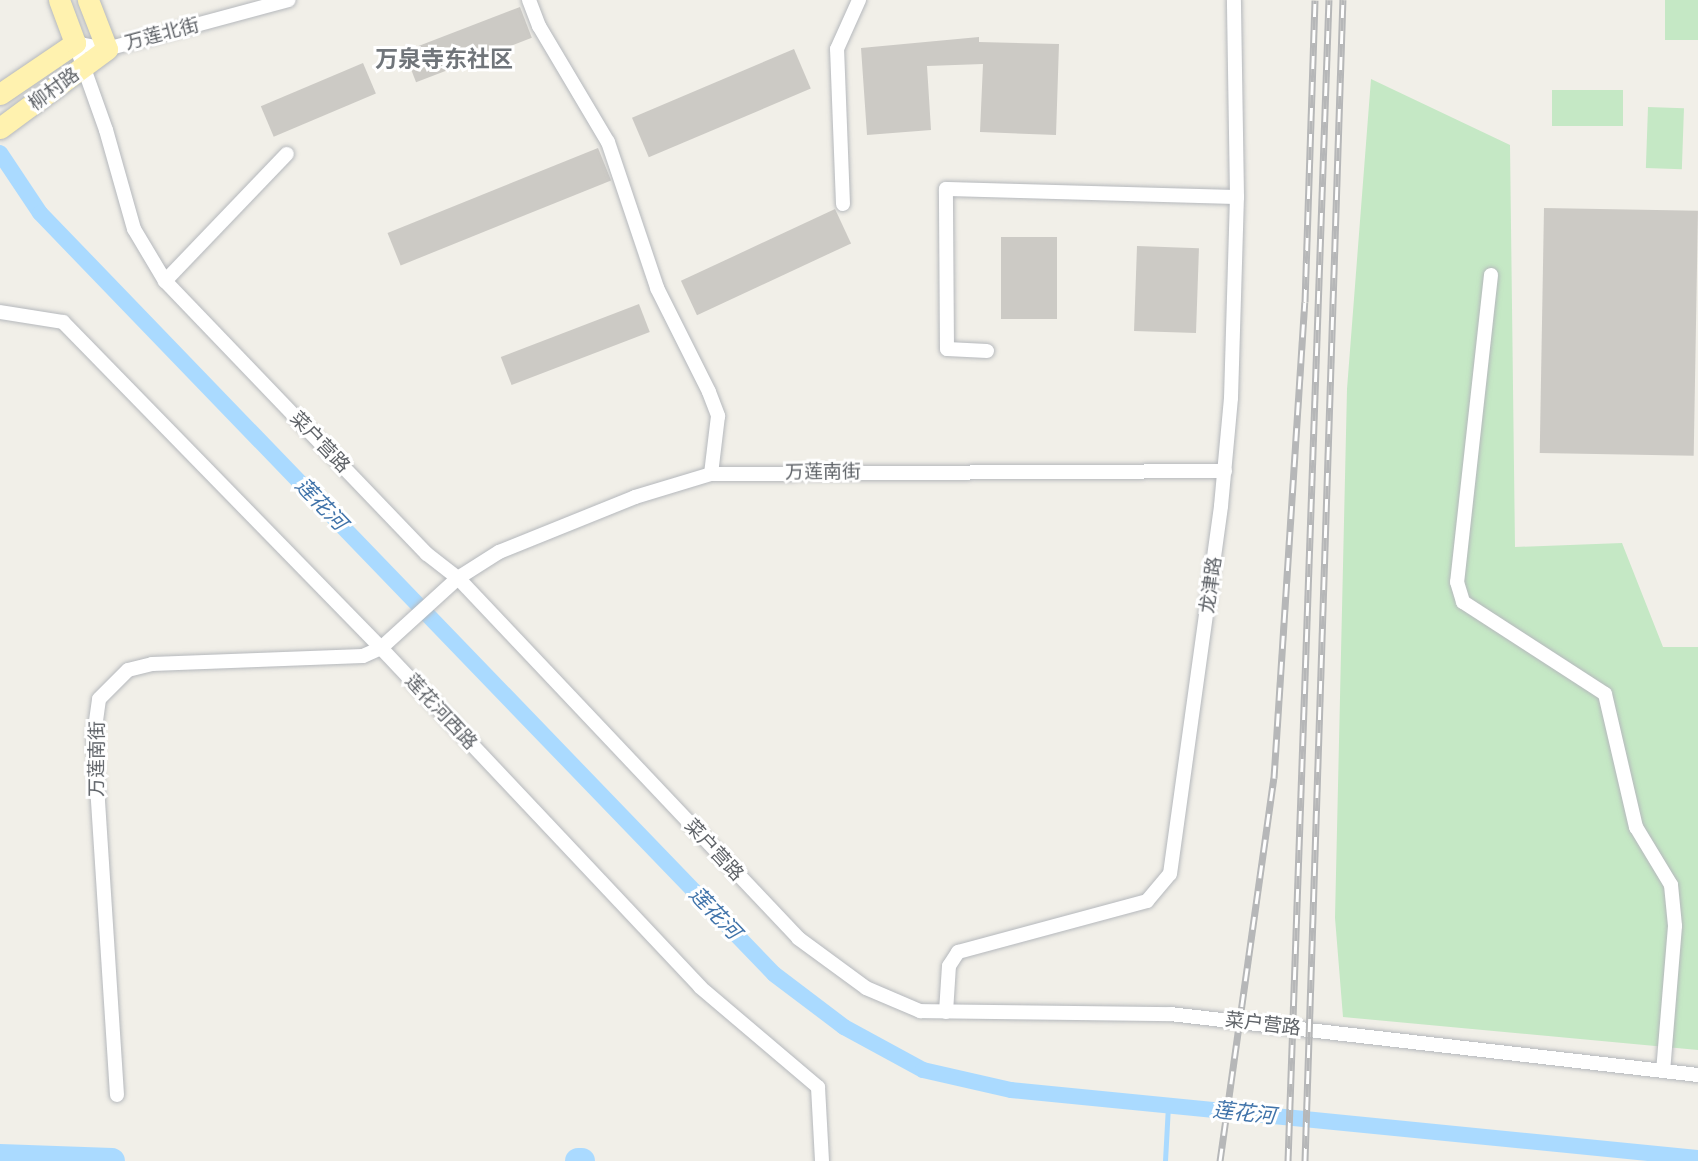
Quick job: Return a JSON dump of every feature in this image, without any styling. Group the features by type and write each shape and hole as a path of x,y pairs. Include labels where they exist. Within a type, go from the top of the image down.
{"main road":[{"path":"59,0 75,43"},
{"path":"88,0 107,49"},
{"name":"柳村路","path":"0,94 75,43"},
{"name":"柳村路","path":"8,122 107,49"}],"street":[{"name":"万莲北街","path":"75,43 107,49 289,0"},
{"path":"529,0 539,26 608,142 657,288 709,392 718,416 711,474"},
{"path":"843,204 837,49 859,0"},
{"name":"龙津路","path":"946,1012 949,966 958,952 1147,901 1170,874 1225,471 1237,197 1234,0"},
{"name":"菜户营路","path":"75,43 134,229 165,281 428,554 458,578 798,938 866,988 901,1005 946,1012 1170,1013 1698,1075"},
{"path":"165,281 287,154"},
{"path":"987,351 947,349 946,188 1237,197"},
{"path":"1491,275 1457,582 1463,602 1605,694 1636,827 1671,885 1675,926 1663,1071"},
{"name":"莲花河西路","path":"0,312 63,322 381,649 699,987 818,1087 822,1161"},
{"name":"万莲南街","path":"117,1094 94,735 99,699 128,670 152,664 339,659 381,649 458,578 499,552 635,497 711,474 1225,471"}],"green space":[{"path":"1665,0 1698,0 1698,40 1665,40"},
{"path":"1371,79 1510,145 1515,547 1622,543 1663,647 1698,647 1698,1050 1343,1017 1335,918 1347,389"},
{"path":"1552,90 1623,90 1623,126 1552,126"},
{"path":"1648,107 1684,108 1682,169 1646,168"}],"building":[{"path":"520,7 532,38 416,82 404,51"},
{"path":"979,37 979,42 1059,44 1056,135 980,132 983,64 927,66 931,130 867,135 861,48"},
{"path":"794,49 811,89 649,157 632,118"},
{"path":"363,63 376,93 274,137 261,106"},
{"path":"598,148 611,180 401,265 388,233"},
{"path":"1544,208 1698,211 1694,456 1540,453"},
{"path":"835,209 851,243 697,315 681,281"},
{"path":"1001,237 1057,237 1057,319 1001,319"},
{"path":"1137,246 1199,248 1196,333 1134,331"},
{"path":"639,304 650,332 512,385 501,357"}],"waterway":[{"name":"莲花河","path":"0,153 40,213 774,974 844,1027 923,1070 1011,1090 1698,1158"},
{"path":"1165,1161 1168,1106"},
{"path":"0,1157 112,1161"}],"railway":[{"path":"1220,1161 1274,778 1305,302 1315,0"},
{"path":"1288,1161 1329,0"},
{"path":"1305,1161 1343,0"}],"district":[{"name":"万泉寺东社区","path":"444,59"}]}
